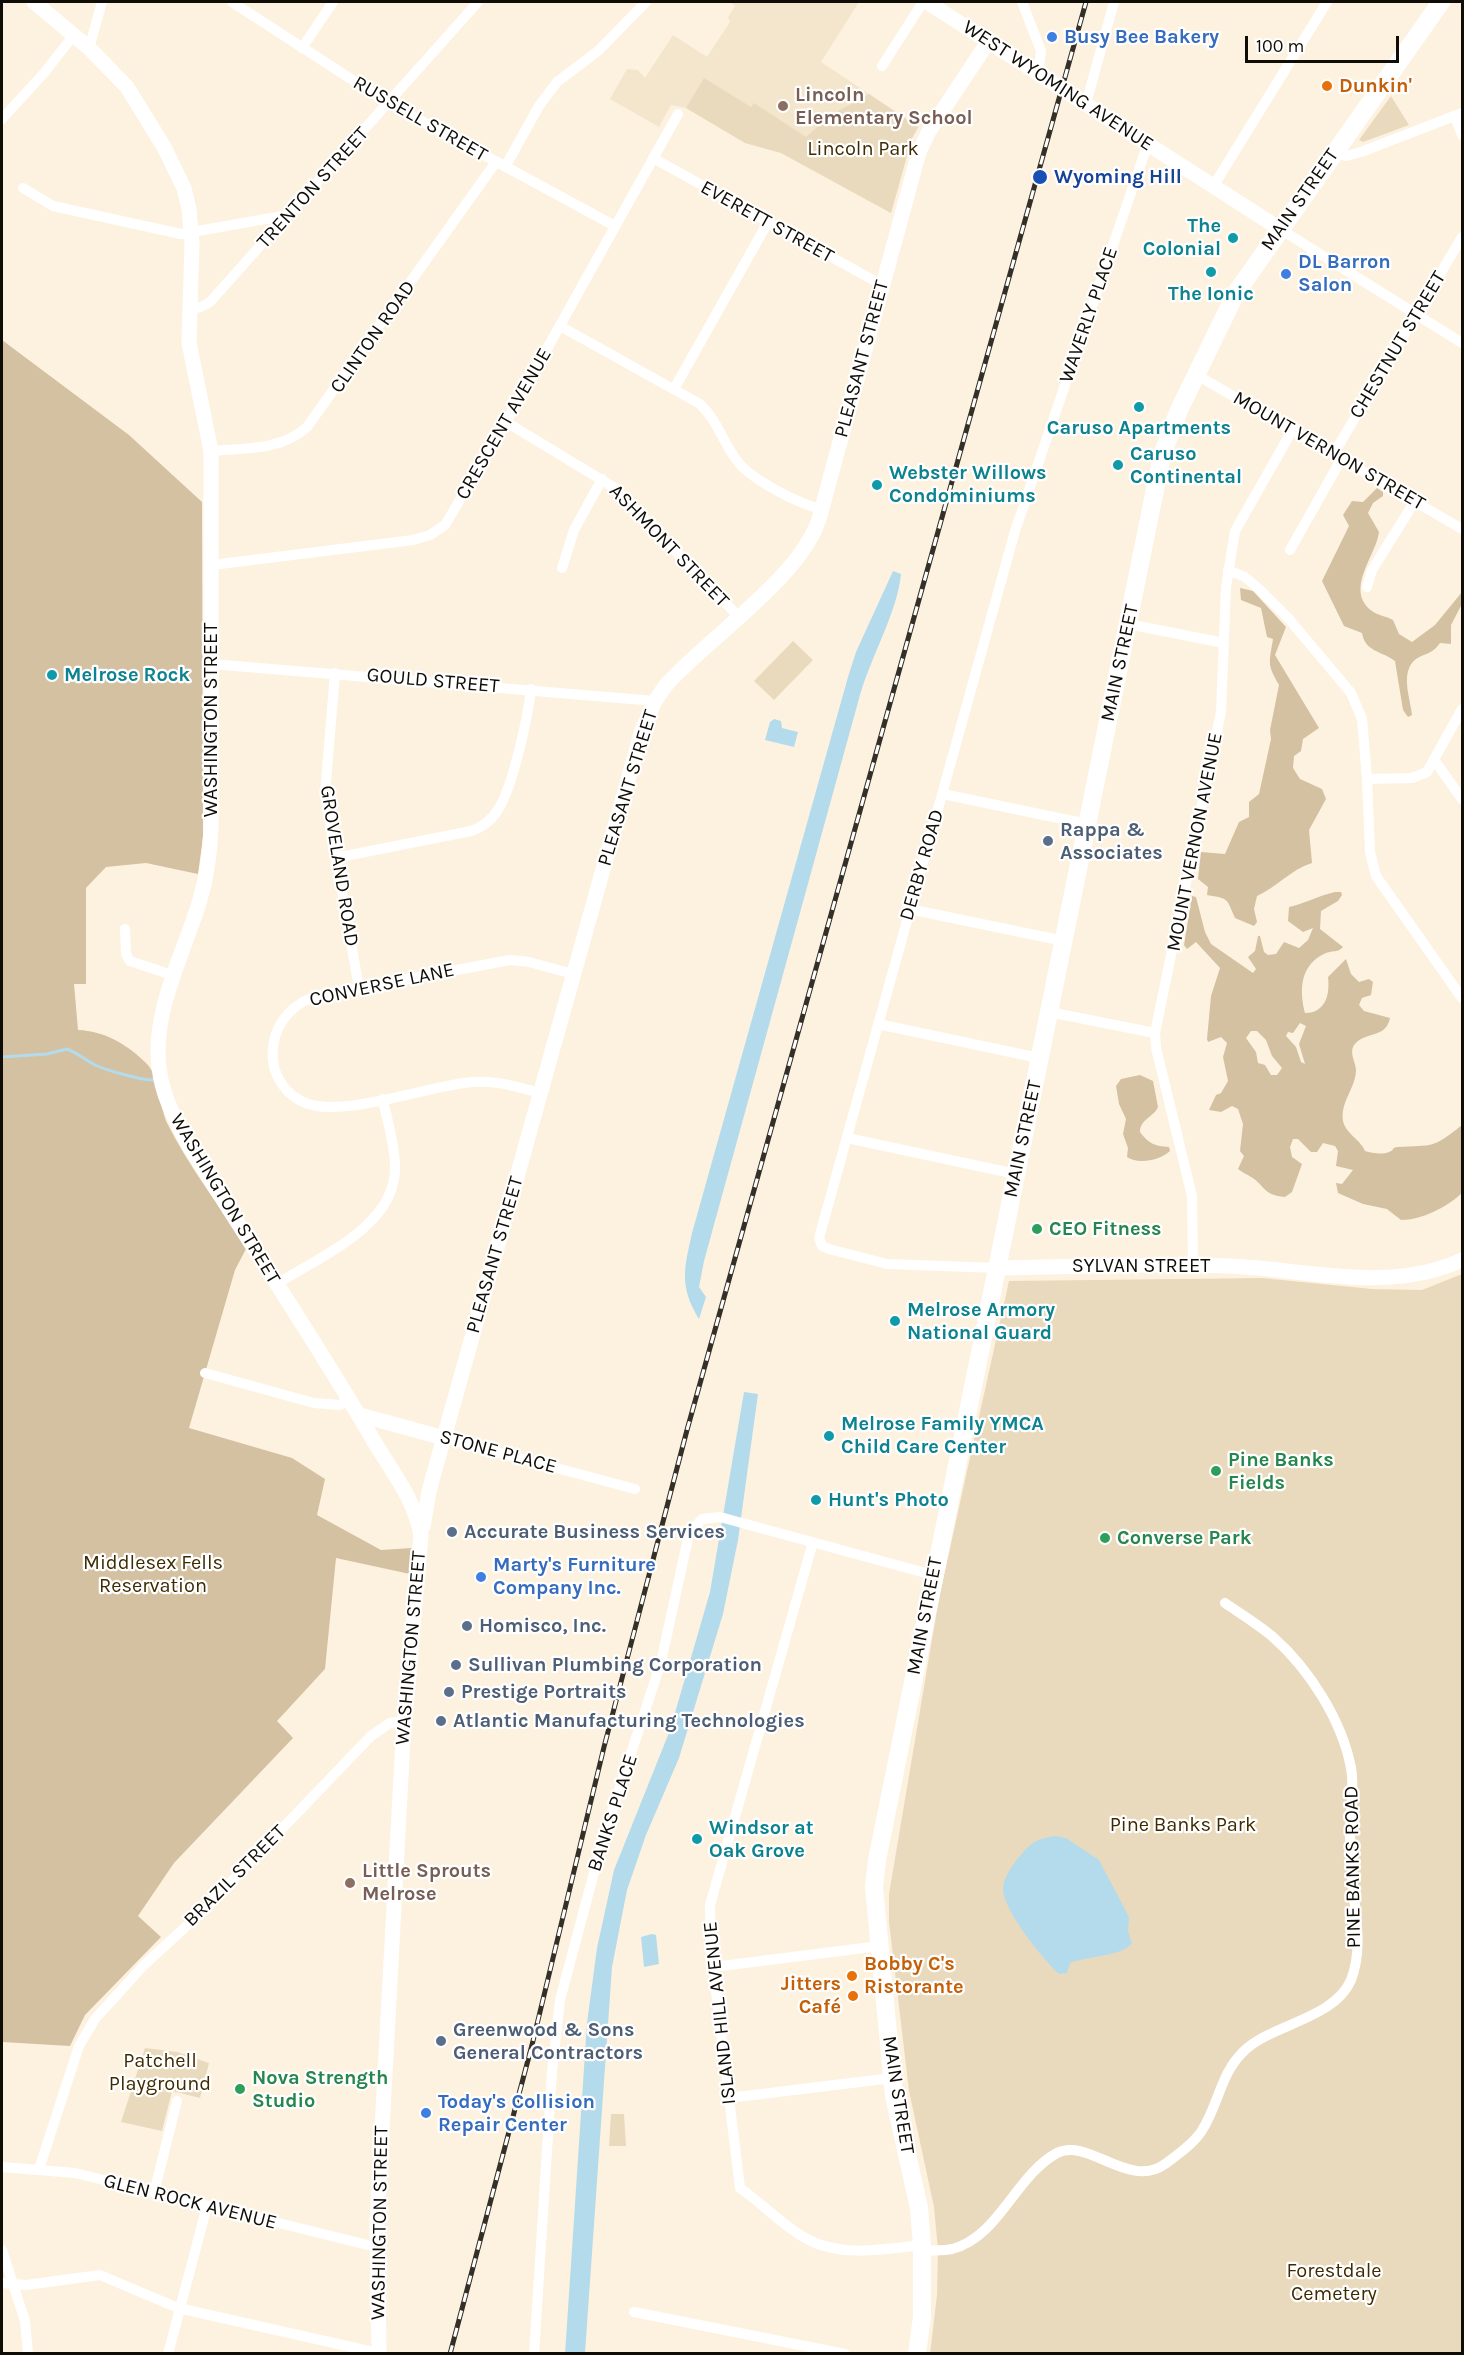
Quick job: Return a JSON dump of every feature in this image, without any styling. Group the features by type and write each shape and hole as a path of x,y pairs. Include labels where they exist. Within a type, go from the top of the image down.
{"main road":[{"name":"WASHINGTON STREET","path":"34,2 89,48 127,87 164,147 184,188 192,233 189,350 210,452 211,827 201,898 175,976 158,1040 159,1070 164,1094 188,1144 351,1399 405,1490 418,1520 421,1536 404,1721 376,2247 379,2353"},
{"name":"WEST WYOMING AVENUE","path":"925,2 1280,229"},
{"name":"MAIN STREET","path":"917,2354 922,2317 923,2248 919,2208 901,2134 892,2078 874,1887 877,1860 933,1575 1164,446 1195,374 1236,293 1441,2"},
{"name":"PLEASANT STREET","path":"421,1536 429,1491 638,742 655,701 671,679 801,554 814,533 923,142 987,42"},
{"name":"SYLVAN STREET","path":"997,1268 1193,1266 1255,1268 1382,1279 1423,1274 1462,1260"},
{"name":"STONE PLACE","path":"360,1415 444,1438"}],"street":[{"path":"89,48 102,2"},
{"name":"RUSSELL STREET","path":"232,2 388,103 615,226"},
{"path":"302,48 333,2"},
{"name":"TRENTON STREET","path":"189,309 201,307 210,302 478,2"},
{"name":"CLINTON ROAD","path":"210,452 277,444 293,438 307,427 500,164 556,82 598,51 646,2"},
{"path":"882,66 925,2"},
{"path":"1022,2 1041,51 1038,74"},
{"path":"1086,104 1114,2"},
{"path":"1214,185 1327,2"},
{"path":"2,119 44,73 74,35"},
{"name":"CRESCENT AVENUE","path":"212,566 413,540 430,535 452,516 678,114"},
{"path":"1334,153 1346,156 1360,152 1459,115 1462,135"},
{"name":"WAVERLY PLACE","path":"1030,487 1148,143"},
{"name":"EVERETT STREET","path":"653,158 882,285"},
{"path":"23,188 52,206 181,234 288,215"},
{"path":"674,389 768,222"},
{"path":"1280,229 1462,343"},
{"name":"CHESTNUT STREET","path":"1290,550 1338,456 1462,237"},
{"path":"560,326 674,389 708,412 735,457 745,469 801,503 821,509"},
{"name":"MOUNT VERNON STREET","path":"1195,374 1462,529"},
{"name":"ASHMONT STREET","path":"506,422 602,479 633,505 738,616"},
{"name":"MOUNT VERNON AVENUE","path":"1193,1266 1192,1196 1156,1048 1155,1033 1219,720 1228,570 1236,527 1293,429"},
{"path":"562,568 574,530 602,479"},
{"name":"DERBY ROAD","path":"820,1244 819,1236 909,909 1015,531 1030,487"},
{"path":"1367,587 1372,570 1415,501"},
{"path":"1228,570 1245,577 1260,590 1347,687 1362,719 1370,852 1376,876 1462,998"},
{"path":"1128,624 1224,642"},
{"name":"GOULD STREET","path":"211,664 655,701"},
{"name":"GROVELAND ROAD","path":"335,673 325,794 359,988"},
{"path":"335,858 471,831 487,822 498,811 504,797 528,715 531,689"},
{"path":"1367,779 1420,776 1427,772 1462,710"},
{"path":"1435,761 1462,799"},
{"path":"943,794 1087,824"},
{"path":"909,909 1064,941"},
{"path":"125,928 126,954 130,961 175,976"},
{"name":"CONVERSE LANE","path":"540,1093 497,1082 473,1082 333,1108 310,1105 286,1088 273,1062 275,1033 291,1009 312,998 359,988 510,960 529,962 573,974"},
{"path":"1049,1012 1155,1033"},
{"path":"878,1024 1040,1058"},
{"path":"277,1284 363,1230 384,1206 391,1191 395,1168 383,1099"},
{"path":"847,1138 1016,1174"},
{"name":"SYLVAN STREET","path":"820,1244 837,1252 887,1264 997,1268"},
{"path":"205,1373 320,1404 340,1404 351,1399"},
{"name":"STONE PLACE","path":"444,1438 635,1489"},
{"name":"BANKS PLACE","path":"534,2354 552,2072 563,1984 603,1839 661,1662 689,1534 702,1519 720,1517 933,1575"},
{"name":"ISLAND HILL AVENUE","path":"813,1542 710,1905 709,1929 713,1967 740,2188 800,2234 819,2245 841,2250 923,2248"},
{"name":"PINE BANKS ROAD","path":"923,2248 952,2249 971,2240 983,2231 1031,2171 1059,2152 1076,2150 1136,2170 1154,2169 1164,2165 1190,2145 1203,2130 1225,2077 1242,2053 1265,2037 1312,2015 1345,1989 1351,1980 1358,1936 1350,1839 1351,1770 1341,1736 1312,1683 1273,1637 1225,1603"},
{"name":"BRAZIL STREET","path":"39,2169 78,2046 91,2024 120,1990 204,1910 371,1736 390,1723 404,1721"},
{"path":"713,1967 880,1946"},
{"path":"729,2097 892,2078"},
{"path":"154,2193 177,2101"},
{"name":"GLEN ROCK AVENUE","path":"2,2166 75,2174 376,2247"},
{"path":"168,2354 178,2308 207,2206"},
{"path":"2,2250 7,2284 27,2329 28,2354"},
{"path":"7,2284 100,2275 178,2308 379,2353"},
{"path":"634,2312 844,2354"}],"shaded area":[{"name":"Lincoln Elementary School","path":"730,2 859,2 821,62 919,127 912,138 891,213 781,153 745,143 686,108 671,105 659,127 610,99 627,69 638,70 645,78 673,35 707,57 730,22 728,17 735,6"}],"green space":[{"name":"Lincoln Park","path":"704,78 751,107 754,103 806,137 831,115 869,94 918,127 912,138 891,213 781,153 745,143 686,108"},
{"path":"1391,96 1409,125 1363,142 1359,140"},
{"name":"Middlesex Fells Reservation","path":"2,340 129,435 202,502 203,837 198,874 146,863 106,867 86,888 86,984 74,984 78,1030 97,1033 123,1044 151,1069 167,1123 195,1171 247,1247 235,1270 189,1428 292,1458 325,1479 317,1515 381,1550 412,1548 410,1574 336,1558 325,1669 277,1721 293,1738 174,1863 138,1916 161,1937 85,2015 70,2046 2,2042"},
{"path":"1377,488 1383,492 1383,496 1373,503 1368,513 1379,532 1361,583 1364,603 1375,613 1393,620 1399,634 1412,642 1435,625 1462,592 1462,604 1451,625 1451,644 1440,643 1429,653 1416,659 1408,671 1407,686 1412,715 1408,717 1403,710 1395,661 1370,648 1362,633 1344,626 1322,581 1349,526 1343,515 1352,501 1363,502"},
{"path":"1240,588 1253,591 1286,627 1275,655 1319,728 1303,739 1301,751 1294,756 1293,768 1300,779 1322,789 1326,799 1309,830 1312,863 1257,896 1254,909 1257,922 1254,926 1235,918 1226,900 1207,895 1208,887 1198,879 1201,852 1225,854 1239,822 1249,817 1249,802 1259,794 1271,739 1270,730 1279,685 1270,664 1273,639 1267,637 1261,608 1241,600"},
{"path":"793,641 813,660 774,700 754,681"},
{"path":"1341,892 1342,895 1338,901 1321,911 1320,929 1343,947 1317,958 1306,971 1302,987 1305,1013 1318,1010 1322,1006 1327,996 1328,977 1346,959 1351,974 1359,982 1369,979 1373,982 1371,995 1362,998 1359,1005 1364,1011 1390,1018 1381,1031 1354,1044 1352,1056 1356,1071 1344,1108 1345,1126 1365,1151 1380,1154 1397,1147 1438,1142 1462,1125 1462,1193 1442,1208 1417,1218 1401,1220 1387,1209 1363,1204 1338,1193 1336,1183 1342,1184 1353,1170 1336,1166 1338,1151 1335,1146 1323,1143 1317,1152 1311,1152 1298,1139 1293,1139 1290,1147 1292,1157 1302,1164 1292,1192 1285,1197 1272,1194 1256,1180 1238,1169 1244,1156 1240,1151 1243,1124 1238,1109 1232,1106 1221,1112 1209,1110 1216,1095 1221,1093 1228,1081 1223,1057 1227,1043 1221,1037 1208,1042 1207,1039 1211,996 1220,968 1196,942 1187,949 1184,945 1192,896 1196,897 1205,932 1211,944 1253,973 1256,969 1248,957 1255,951 1258,936 1260,936 1264,952 1268,955 1276,954 1284,942 1299,948 1308,940 1313,928 1303,932 1288,921 1289,907","holes":["1300,1023 1306,1026 1299,1044 1305,1064 1301,1062 1296,1047 1286,1036 1288,1032 1293,1033","1251,1031 1257,1031 1266,1040 1272,1056 1282,1068 1277,1075 1271,1075 1265,1065 1258,1063 1256,1052 1246,1038"]},
{"path":"1140,1075 1153,1081 1158,1107 1142,1124 1140,1132 1149,1142 1169,1147 1170,1151 1161,1157 1137,1161 1127,1157 1128,1148 1123,1134 1126,1119 1119,1104 1116,1086 1121,1079"},
{"name":"Pine Banks Park","path":"1462,1274 1462,2353 930,2354 937,2295 938,2250 934,2207 909,2091 889,1922 889,1894 939,1598 1009,1281 1262,1278 1372,1289 1422,1290"},
{"name":"Patchell Playground","path":"145,2048 177,2052 209,2063 200,2098 172,2091 162,2131 121,2122"},
{"path":"611,2114 624,2114 626,2146 609,2146"}],"water":[{"path":"893,571 901,574 899,588 890,618 860,695 704,1261 699,1287 706,1297 699,1319 688,1297 685,1277 692,1233 848,677 856,652"},
{"path":"774,719 781,721 782,728 798,732 794,747 765,740 770,722"},
{"path":"744,1392 758,1394 738,1540 723,1614 679,1758 646,1835 627,1890 612,1967 585,2353 565,2354 587,2023 597,1948 614,1870 670,1730 710,1592"},
{"path":"1055,1836 1066,1838 1099,1860 1129,1917 1128,1931 1132,1943 1121,1951 1070,1963 1067,1973 1059,1974 1016,1921 1003,1889 1009,1871 1027,1848 1039,1840"},
{"path":"656,1935 659,1964 644,1967 641,1937"}],"waterway":[{"path":"2,1057 47,1054 67,1049 100,1067 154,1080"}],"railway":[{"path":"450,2354 532,2045 604,1747 687,1430 1086,2"}],"place":[{"name":"Busy Bee Bakery","path":"1052,37"},
{"name":"Dunkin'","path":"1327,86"},
{"name":"Lincoln Elementary School","path":"783,106"},
{"name":"Wyoming Hill","path":"1040,177"},
{"name":"The Colonial","path":"1233,238"},
{"name":"The Ionic","path":"1211,272"},
{"name":"DL Barron Salon","path":"1286,274"},
{"name":"Caruso Apartments","path":"1139,407"},
{"name":"Caruso Continental","path":"1118,465"},
{"name":"Webster Willows Condominiums","path":"877,485"},
{"name":"Melrose Rock","path":"52,675"},
{"name":"Rappa & Associates","path":"1048,841"},
{"name":"CEO Fitness","path":"1037,1229"},
{"name":"Melrose Armory National Guard","path":"895,1321"},
{"name":"Melrose Family YMCA Child Care Center","path":"829,1436"},
{"name":"Pine Banks Fields","path":"1216,1471"},
{"name":"Hunt's Photo","path":"816,1500"},
{"name":"Accurate Business Services","path":"452,1532"},
{"name":"Converse Park","path":"1105,1538"},
{"name":"Marty's Furniture Company Inc.","path":"481,1577"},
{"name":"Homisco, Inc.","path":"467,1626"},
{"name":"Sullivan Plumbing Corporation","path":"456,1665"},
{"name":"Prestige Portraits","path":"449,1692"},
{"name":"Atlantic Manufacturing Technologies","path":"441,1721"},
{"name":"Windsor at Oak Grove","path":"697,1839"},
{"name":"Little Sprouts Melrose","path":"350,1883"},
{"name":"Bobby C's Ristorante","path":"852,1976"},
{"name":"Jitters Café","path":"853,1996"},
{"name":"Greenwood & Sons General Contractors","path":"441,2041"},
{"name":"Nova Strength Studio","path":"240,2089"},
{"name":"Today's Collision Repair Center","path":"426,2113"}],"park label":[{"name":"Forestdale Cemetery","path":"1334,2282"}]}
